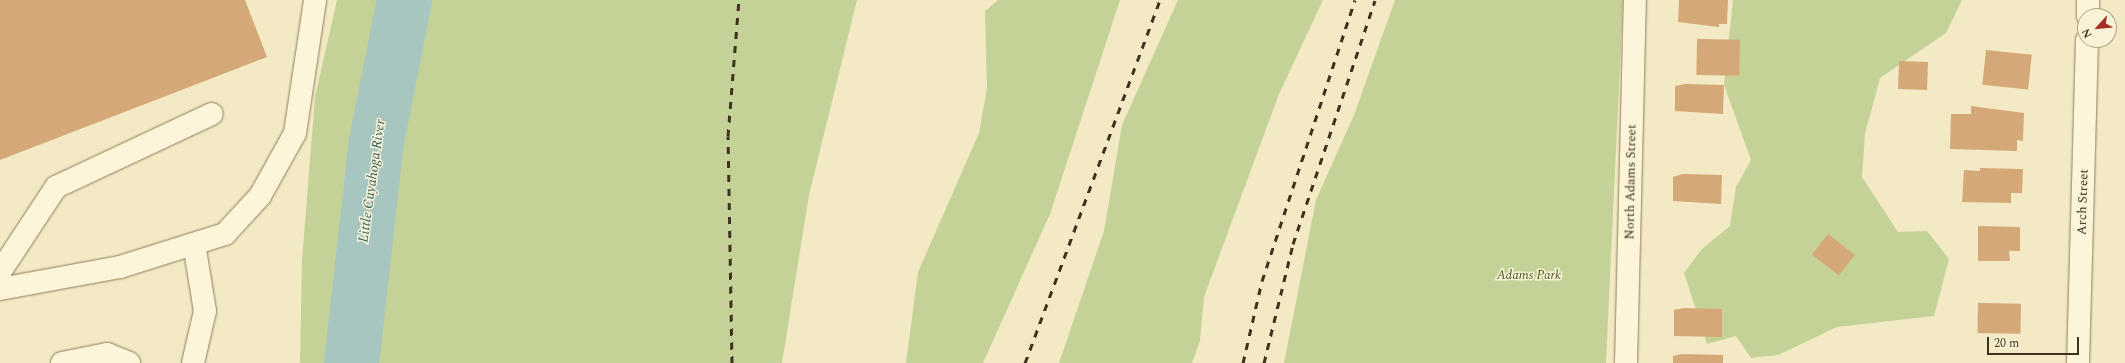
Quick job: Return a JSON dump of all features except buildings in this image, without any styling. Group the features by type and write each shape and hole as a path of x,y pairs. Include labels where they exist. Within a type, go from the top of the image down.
{"street":[{"path":"0,289 120,267 225,234 260,196 295,133 315,0"},
{"name":"North Adams Street","path":"1626,363 1635,0"},
{"name":"Arch Street","path":"2078,363 2087,48"},
{"path":"0,272 56,187 212,114"},
{"path":"193,363 205,311 194,244"},
{"path":"62,363 107,354 129,363"}],"green space":[{"path":"337,0 857,0 809,195 782,363 300,363 302,260 315,97"},
{"path":"998,0 1120,0 1050,214 983,363 906,363 918,272 979,133 987,88 985,11"},
{"path":"1178,0 1323,0 1279,94 1204,297 1200,341 1192,363 1059,363 1104,231 1122,125"},
{"name":"Adams Park","path":"1395,0 1623,0 1606,363 1284,363 1316,200 1354,115"},
{"path":"1733,0 1962,0 1946,33 1880,78 1865,134 1862,177 1898,232 1927,231 1949,259 1934,316 1837,327 1778,355 1751,358 1736,336 1707,344 1684,273 1702,249 1730,226 1736,187 1751,160 1724,85"}],"waterway":[{"name":"Little Cuyahoga River","path":"351,363 376,141 404,0"}],"railway":[{"path":"732,363 728,136 739,0"},
{"path":"1025,363 1160,0"},
{"path":"1243,363 1262,281 1355,0"},
{"path":"1264,363 1293,244 1375,0"}]}
